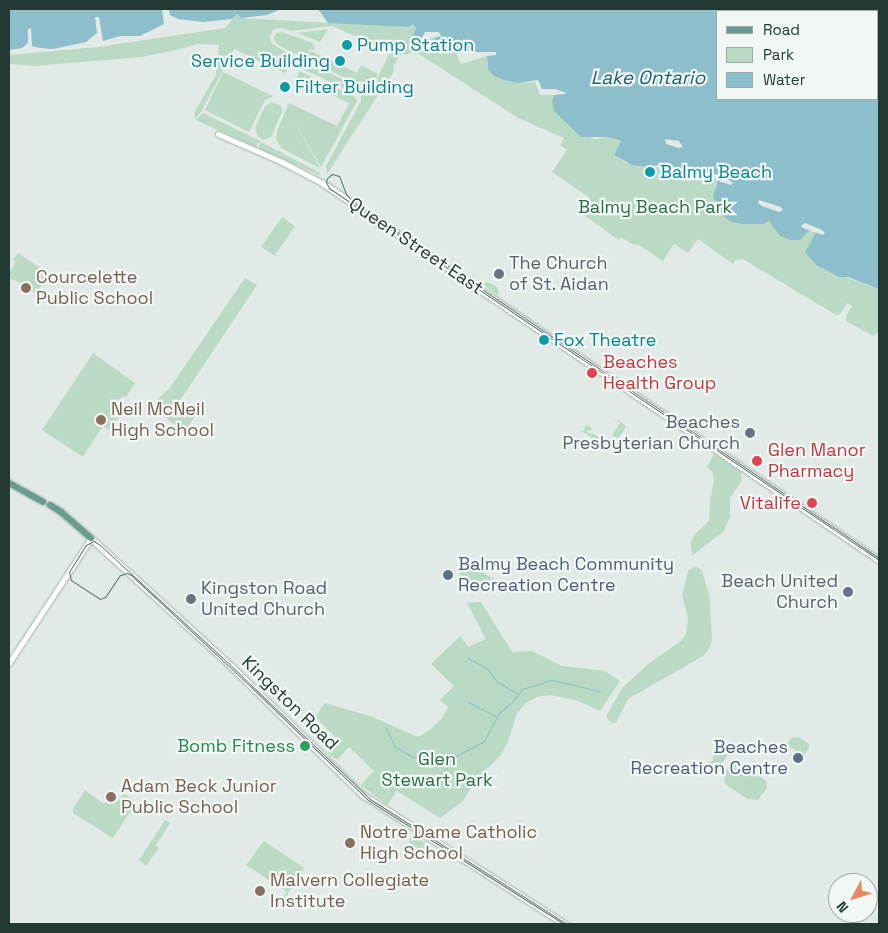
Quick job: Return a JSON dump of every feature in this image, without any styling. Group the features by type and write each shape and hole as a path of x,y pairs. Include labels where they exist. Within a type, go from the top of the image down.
{"main road":[{"name":"Queen Street East","path":"324,184 879,560"},
{"name":"Kingston Road","path":"9,483 50,505 91,538 227,662 368,799 563,924"}],"street":[{"name":"Queen Street East","path":"218,134 282,162 324,184"},
{"path":"9,663 91,538"}],"green space":[{"name":"Balmy Beach Park","path":"237,14 241,18 407,27 413,24 416,28 414,36 421,40 433,38 434,42 451,53 458,51 457,56 461,64 487,56 488,69 518,83 535,82 540,95 554,95 552,101 582,135 596,139 608,137 622,142 614,155 626,163 657,167 669,163 687,178 693,180 708,175 718,179 715,185 718,209 732,222 763,224 768,221 807,234 809,230 816,232 809,245 822,269 879,289 879,332 873,336 846,321 846,316 852,306 847,303 840,314 836,315 743,259 736,260 733,264 698,239 688,253 674,244 663,261 639,245 632,244 621,237 619,240 581,213 590,198 552,172 567,150 560,145 564,138 518,118 419,54 412,52 406,55 402,53 394,65 393,73 381,91 377,79 390,52 332,26 292,31 280,28 273,30 270,37 272,44 293,56 290,67 285,73 234,49 201,112 195,119 194,113 216,75 219,45 197,44 142,57 34,66 9,64 9,55 98,47 225,28"},
{"path":"328,29 320,42 298,33 321,30"},
{"path":"282,32 313,43 315,50 310,49 306,59 280,46 274,37 276,33"},
{"path":"311,51 357,73 361,65 378,74 376,79 361,88 356,83 307,59"},
{"path":"306,62 346,81 347,86 343,88 303,69"},
{"path":"299,71 354,96 357,101 321,167 293,120 320,168 281,148 276,139 278,128 289,103 337,126 349,103 297,78"},
{"path":"223,72 273,96 265,100 249,132 205,110"},
{"path":"376,80 380,92 327,174 326,166 361,101 361,89"},
{"path":"273,102 281,106 282,112 271,137 264,140 258,136 255,128 265,106"},
{"path":"203,113 260,141 256,147 196,120"},
{"path":"261,142 320,173 319,175 258,148"},
{"path":"282,217 295,226 274,256 261,246"},
{"path":"18,253 51,275 35,293 19,282 9,278 9,273 16,262 13,260"},
{"path":"245,278 257,285 179,402 196,415 185,431 168,420 156,400 169,389"},
{"path":"487,282 497,287 498,295 482,284"},
{"name":"Neil McNeil High School","path":"93,353 135,383 126,397 122,396 105,424 116,408 122,413 109,430 103,426 83,457 42,430"},
{"path":"612,418 624,424 626,427 618,439 612,435 620,423"},
{"path":"587,425 592,429 587,431 589,434 592,433 607,442 612,437 617,441 611,450 580,430 585,431 584,428"},
{"path":"714,454 741,472 742,480 730,498 730,517 724,531 692,556 691,541 696,533 709,521 710,500 714,480 712,471 707,467"},
{"path":"469,563 493,579 495,584 492,589 479,590 463,579 459,574"},
{"path":"695,566 702,570 710,599 712,640 709,649 703,656 628,699 616,723 611,723 606,716 623,687 648,664 681,641 686,635 688,618 682,595 688,571"},
{"name":"Glen Stewart Park","path":"481,602 512,652 532,651 562,666 605,671 620,681 600,711 576,700 550,695 537,697 526,703 517,713 507,744 500,756 478,777 463,801 440,818 397,791 387,805 361,785 374,771 349,747 337,760 328,753 336,738 315,717 325,703 370,716 418,737 431,729 443,717 448,707 440,700 454,686 431,664 460,636 468,647 486,639 467,603"},
{"path":"799,737 810,745 804,756 786,744 792,738"},
{"path":"716,749 726,754 727,757 716,769 711,767 709,763 713,760 713,754"},
{"path":"736,762 742,763 766,781 767,788 758,800 747,799 724,783 725,774 730,765"},
{"path":"85,790 104,804 109,797 118,801 124,793 136,803 113,838 73,813 73,809"},
{"path":"165,820 170,823 156,845 159,848 146,866 139,860"},
{"path":"412,835 427,844 422,851 410,843 410,838 413,839 415,837"},
{"path":"264,841 304,868 277,911 275,909 287,892 246,865"}],"water":[{"path":"9,9 162,9 164,24 140,36 120,36 103,41 99,17 95,17 97,33 86,42 53,49 32,46 31,28 28,29 28,43 22,48 9,50"},
{"path":"169,9 281,9 267,15 241,18 237,14 232,19 203,22 178,19 170,15"},
{"name":"Lake Ontario","path":"318,9 879,9 879,289 848,277 839,277 816,265 805,252 816,232 810,230 800,240 791,240 780,236 769,221 763,224 743,224 732,222 723,216 713,197 718,179 708,175 700,180 687,178 669,163 648,167 632,165 614,155 621,141 608,137 581,137 554,111 552,101 554,95 565,94 555,89 542,89 538,80 518,83 493,75 488,69 487,56 496,55 496,52 445,52 434,42 433,38 441,36 439,32 425,32 421,40 413,36 416,28 413,24 408,27 328,23"}],"pier":[{"path":"538,80 542,89 555,89 567,93 551,95 558,92 541,91 538,83 535,84"},
{"path":"665,139 679,141 683,147 678,148 666,144"},
{"path":"704,171 725,177 733,183 731,185 721,182 704,174"},
{"path":"759,200 781,207 783,210 779,212 762,206 758,203"},
{"path":"805,223 825,233 823,235 803,228 801,226"}],"waterway":[{"path":"468,658 488,669 497,682 517,693"},
{"path":"435,779 454,761 456,756 484,741 499,713 512,702 522,689 552,680 600,691"},
{"path":"468,702 496,716"},
{"path":"385,727 395,747 413,757 451,753 456,756"}],"tram line":[{"path":"879,558 352,201 346,194 339,176 332,174 327,178 326,182 329,188 879,560"},
{"path":"564,924 368,800 131,575 127,573 120,575 105,597 100,599 71,580 69,572 86,545 94,541 100,545 223,658 370,799 567,924"}],"place":[{"name":"Pump Station","path":"347,45"},
{"name":"Service Building","path":"340,61"},
{"name":"Filter Building","path":"285,87"},
{"name":"Balmy Beach","path":"650,172"},
{"name":"The Church of St. Aidan","path":"499,274"},
{"name":"Courcelette Public School","path":"26,288"},
{"name":"Fox Theatre","path":"544,340"},
{"name":"Beaches Health Group","path":"592,373"},
{"name":"Neil McNeil High School","path":"101,420"},
{"name":"Beaches Presbyterian Church","path":"750,433"},
{"name":"Glen Manor Pharmacy","path":"757,461"},
{"name":"Vitalife","path":"812,503"},
{"name":"Balmy Beach Community Recreation Centre","path":"448,575"},
{"name":"Beach United Church","path":"848,592"},
{"name":"Kingston Road United Church","path":"191,599"},
{"name":"Bomb Fitness","path":"305,746"},
{"name":"Beaches Recreation Centre","path":"798,758"},
{"name":"Adam Beck Junior Public School","path":"111,797"},
{"name":"Notre Dame Catholic High School","path":"350,843"},
{"name":"Malvern Collegiate Institute","path":"260,891"}]}
